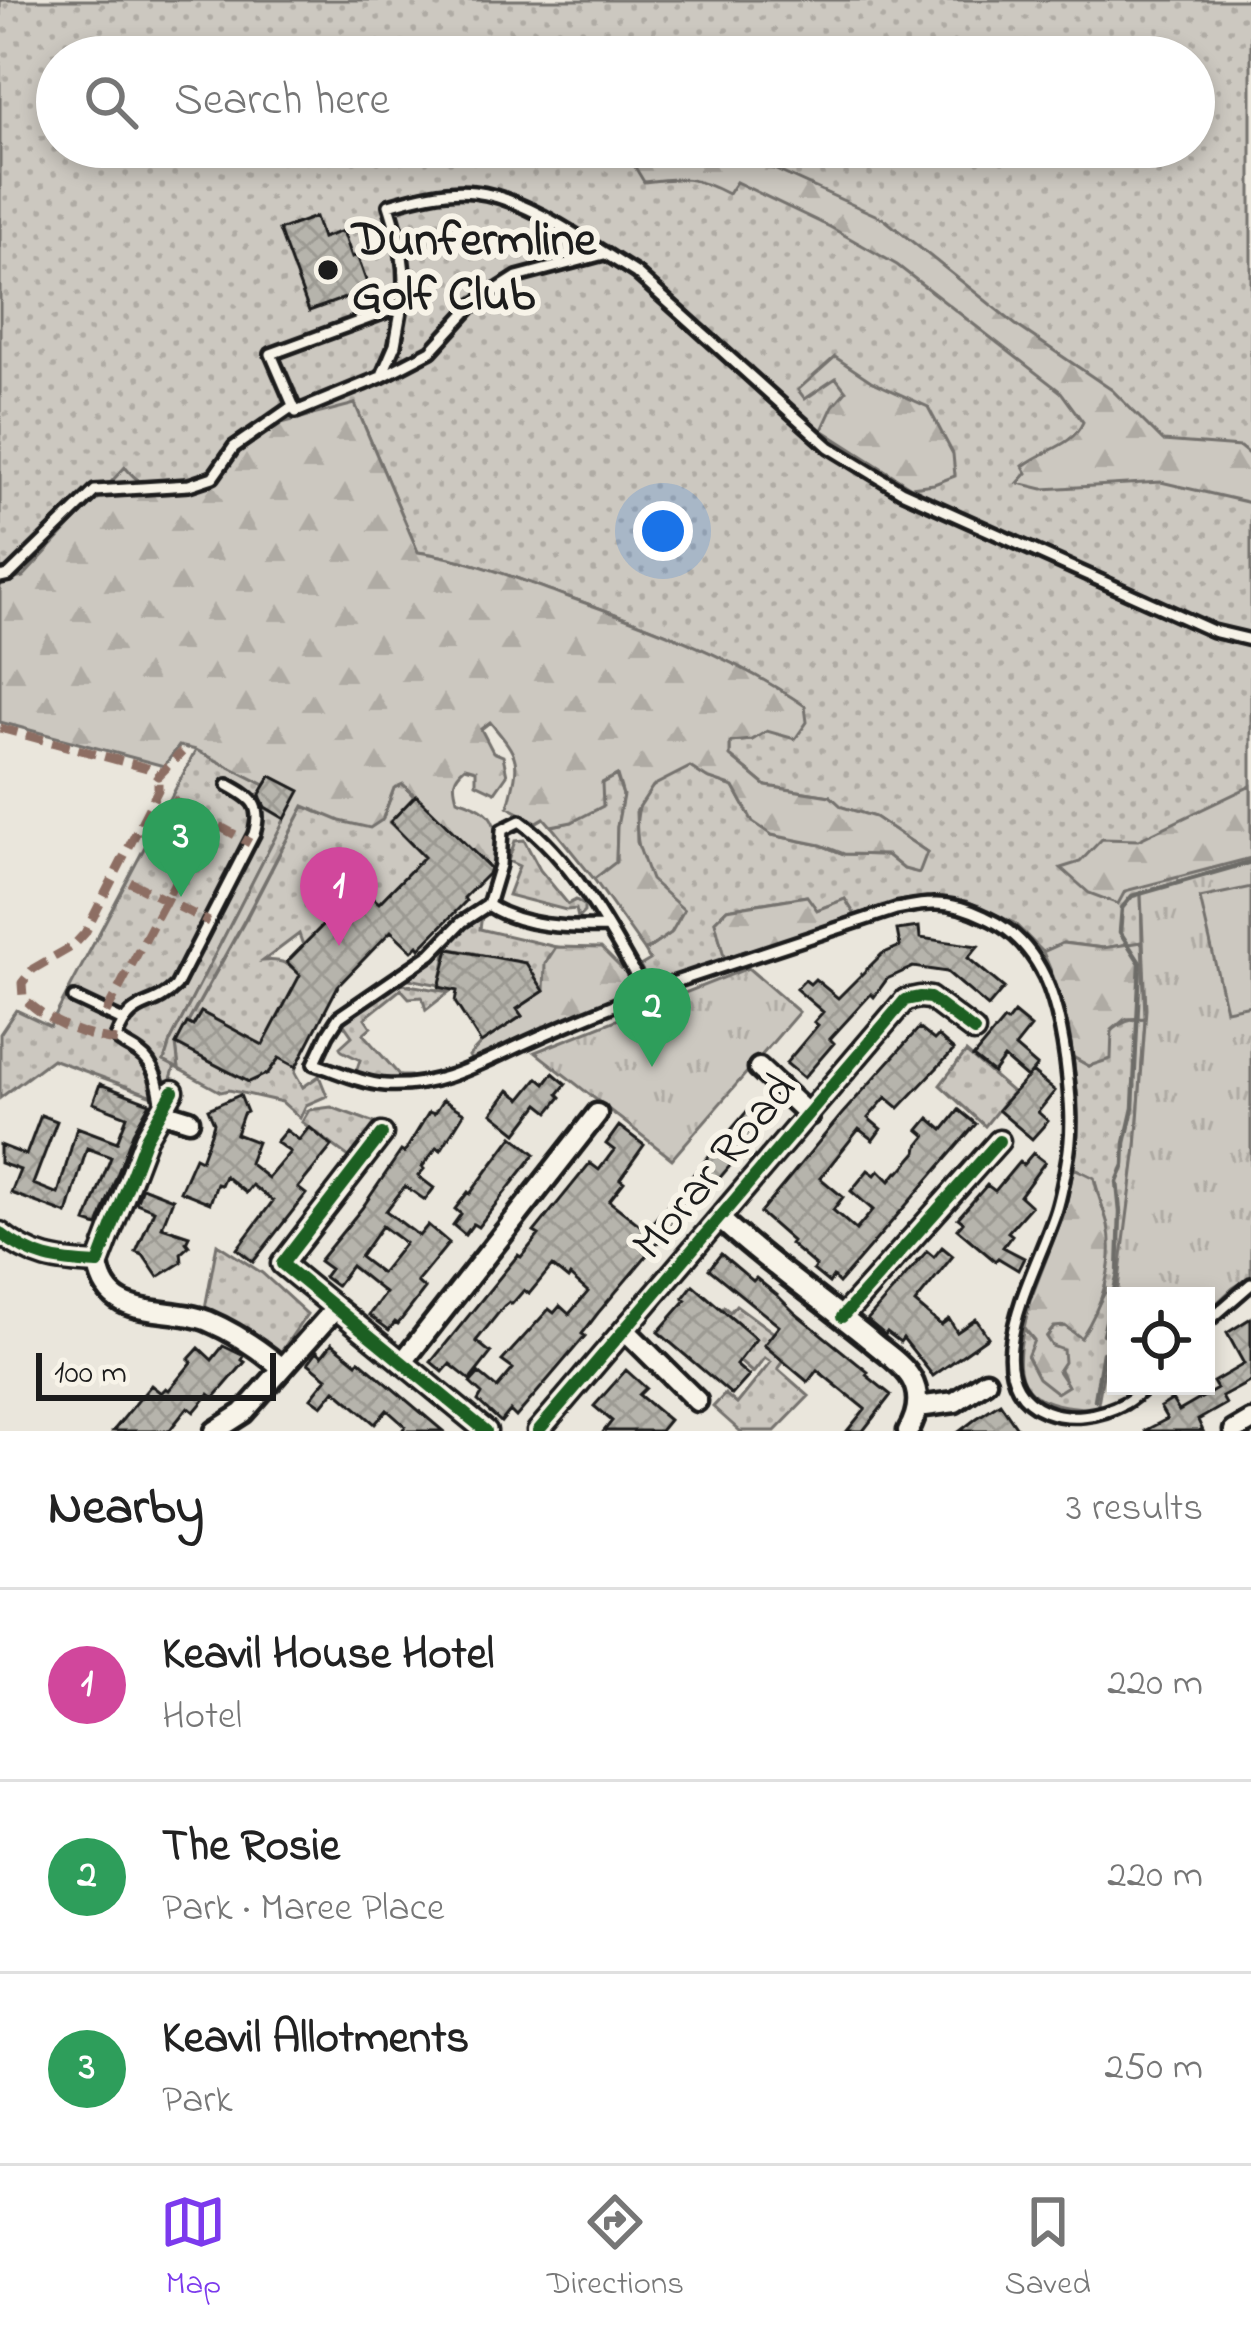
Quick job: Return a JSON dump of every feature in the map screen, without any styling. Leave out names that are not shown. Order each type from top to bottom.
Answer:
[{"type":"street","name":"Morar Road","points":[[538,1431],[905,1000],[930,998],[964,1028]]},
{"type":"street","points":[[759,1068],[809,1114]]},
{"type":"street","points":[[173,1090],[146,1138],[98,1264],[102,1282],[115,1298],[136,1308],[203,1318],[242,1338],[281,1367]]},
{"type":"street","points":[[163,1112],[190,1120]]},
{"type":"street","points":[[402,1363],[458,1275],[597,1114]]},
{"type":"street","points":[[556,1125],[575,1141]]},
{"type":"street","points":[[382,1134],[282,1264],[486,1431]]},
{"type":"street","points":[[842,1317],[999,1141]]},
{"type":"street","points":[[721,1220],[907,1372],[917,1391],[918,1407],[908,1431]]},
{"type":"street","points":[[0,1233],[53,1262],[98,1264]]},
{"type":"street","points":[[224,1429],[335,1309]]},
{"type":"street","points":[[626,1330],[697,1401]]},
{"type":"street","points":[[918,1407],[955,1402],[986,1381]]},
{"type":"street","points":[[1234,1431],[1251,1421]]},
{"type":"lane","points":[[381,377],[394,345],[406,279],[389,205],[429,194],[472,191],[512,200],[635,273],[829,447],[901,491],[1214,631],[1251,640]]},
{"type":"lane","points":[[402,306],[271,355],[296,412],[431,351],[473,305],[517,278],[604,254]]},
{"type":"lane","points":[[0,577],[9,574],[95,491],[188,485],[213,477],[234,447],[293,406]]},
{"type":"lane","points":[[163,1112],[148,1062],[117,1041],[123,1021],[134,1009],[176,986],[254,834],[258,818],[253,802],[228,785]]},
{"type":"lane","points":[[645,992],[570,871],[520,821],[502,830],[500,865],[488,905],[462,922],[431,954],[339,1017],[314,1064],[374,1084],[428,1083],[473,1069],[645,992],[896,909],[934,903],[968,909],[1001,923],[1028,946],[1047,981],[1063,1038],[1070,1096],[1069,1155],[1057,1211],[1022,1299],[1011,1344],[1012,1377],[1033,1409],[1058,1417],[1092,1416],[1135,1395]]},
{"type":"lane","points":[[488,905],[500,913],[563,928],[607,927]]},
{"type":"lane","points":[[74,998],[123,1021]]},
{"type":"lane","points":[[1215,1315],[1251,1284]]},
{"type":"green space","points":[[0,0],[1251,0],[1251,861],[1141,893],[1142,942],[1103,948],[1063,943],[1043,952],[1014,923],[967,901],[932,897],[855,915],[845,899],[817,910],[806,896],[727,909],[715,921],[725,960],[651,985],[640,966],[650,960],[645,951],[671,933],[641,856],[637,815],[643,798],[673,775],[690,767],[734,787],[753,822],[772,835],[844,854],[887,855],[904,869],[918,872],[927,852],[875,817],[842,807],[830,796],[766,786],[730,756],[730,742],[752,740],[804,706],[776,688],[717,656],[623,617],[490,569],[418,552],[355,404],[238,447],[215,482],[178,491],[157,490],[125,468],[23,578],[0,583]]},
{"type":"green space","points":[[636,168],[772,168],[884,219],[1016,325],[1112,390],[1163,441],[1240,447],[1251,456],[1251,503],[1161,482],[1043,489],[1018,483],[1027,473],[1023,466],[1065,442],[1083,422],[1061,392],[897,265],[830,227],[736,182],[728,194],[687,179],[644,182]]},
{"type":"green space","points":[[835,357],[871,381],[928,407],[953,454],[955,476],[911,487],[822,430],[846,391],[836,378],[805,399],[798,390]]},
{"type":"green space","points":[[355,404],[418,552],[490,569],[624,617],[687,642],[777,688],[805,706],[807,722],[795,739],[767,731],[752,740],[730,742],[730,756],[766,786],[830,796],[842,807],[875,817],[927,852],[919,873],[904,869],[887,855],[844,854],[772,835],[753,822],[734,787],[690,767],[653,786],[636,812],[637,842],[651,880],[684,910],[671,933],[645,951],[594,879],[616,862],[623,795],[617,775],[602,783],[603,806],[572,822],[551,826],[544,818],[537,822],[508,807],[515,761],[490,722],[481,729],[493,752],[503,756],[507,775],[495,792],[476,783],[476,770],[465,767],[454,785],[457,799],[483,810],[494,824],[492,870],[403,784],[394,788],[382,820],[370,828],[304,806],[176,1044],[179,1069],[164,1061],[299,791],[271,776],[265,785],[179,746],[164,766],[0,722],[0,583],[23,577],[125,467],[145,485],[167,491],[215,482],[238,447],[270,426]]},
{"type":"green space","points":[[196,750],[265,785],[262,806],[285,819],[170,1042],[164,1061],[175,1066],[164,1100],[52,1059],[0,1098],[0,1034],[16,1010],[50,1026]]},
{"type":"green space","points":[[616,775],[623,795],[616,863],[594,879],[551,826],[572,822],[602,783]]},
{"type":"green space","points":[[403,784],[414,797],[390,823],[424,857],[379,903],[364,906],[349,892],[303,945],[299,934],[263,961],[285,963],[303,977],[263,1045],[201,1012],[193,1026],[187,1024],[304,806],[317,812],[382,820],[394,788]]},
{"type":"green space","points":[[1251,786],[1251,858],[1125,891],[1118,904],[1089,893],[1061,868],[1080,862],[1102,839],[1138,840]]},
{"type":"green space","points":[[524,840],[540,870],[568,904],[576,900],[584,905],[578,918],[576,909],[508,895],[519,866],[508,861],[515,841]]},
{"type":"green space","points":[[1251,861],[1251,1277],[1215,1305],[1215,1287],[1118,1287],[1136,1148],[1146,1009],[1141,893]]},
{"type":"green space","points":[[1251,887],[1251,1005],[1226,1010],[1200,898]]},
{"type":"green space","points":[[807,896],[817,910],[845,899],[855,915],[725,960],[715,921],[727,909]]},
{"type":"green space","points":[[482,915],[480,929],[556,947],[548,958],[544,991],[526,963],[447,948],[470,921]]},
{"type":"green space","points":[[1142,942],[1145,1018],[1125,1019],[1112,1030],[1111,1059],[1089,1066],[1073,1057],[1062,1003],[1043,952],[1063,943],[1103,948]]},
{"type":"green space","points":[[556,947],[601,948],[628,975],[632,989],[622,998],[474,1065],[469,1056],[481,1043],[522,1016],[517,1009],[544,991],[545,964]]},
{"type":"green space","points":[[447,948],[440,985],[404,978]]},
{"type":"green space","points":[[748,968],[799,1012],[672,1159],[535,1052]]},
{"type":"green space","points":[[397,983],[449,992],[426,1010],[422,997],[409,998],[401,989],[365,1018],[371,1027],[363,1034],[400,1076],[410,1079],[388,1080],[356,1072],[360,1060],[340,1047],[352,1036],[343,1023]]},
{"type":"green space","points":[[1145,1018],[1136,1148],[1119,1287],[1107,1287],[1107,1352],[1097,1409],[1058,1404],[1043,1400],[1024,1383],[1020,1351],[1024,1328],[1068,1386],[1046,1338],[1054,1327],[1065,1326],[1081,1337],[1105,1292],[1108,1248],[1108,1226],[1094,1178],[1074,1168],[1078,1098],[1073,1057],[1089,1066],[1105,1039]]},
{"type":"green space","points":[[185,1027],[177,1044],[248,1082],[268,1073],[279,1058],[296,1067],[303,1087],[319,1076],[327,1096],[306,1105],[300,1118],[282,1102],[221,1092],[179,1069],[176,1044]]},
{"type":"green space","points":[[966,1052],[1012,1092],[985,1126],[940,1085]]},
{"type":"green space","points":[[331,1107],[383,1126],[357,1163],[302,1122],[309,1110]]},
{"type":"green space","points":[[1074,1168],[1094,1178],[1108,1225],[1109,1269],[1081,1338],[1065,1326],[1054,1327],[1046,1337],[1063,1350],[1064,1362],[1058,1371],[1068,1386],[1057,1393],[1038,1378],[1027,1357],[1034,1340],[1024,1328],[1064,1213]]},
{"type":"green space","points":[[217,1244],[262,1273],[307,1314],[274,1362],[203,1319]]},
{"type":"green space","points":[[736,1305],[774,1333],[765,1346],[791,1352],[778,1369],[809,1396],[775,1431],[740,1431],[713,1407],[725,1394],[737,1404],[771,1362],[765,1358],[753,1373],[739,1361],[751,1345],[717,1315],[724,1307],[730,1312]]},
{"type":"building","name":"Dunfermline Golf Club","points":[[315,217],[322,238],[343,231],[352,257],[357,255],[368,286],[374,284],[378,297],[360,304],[356,294],[309,311],[279,230]]},
{"type":"building","points":[[271,776],[300,791],[285,819],[261,799]]},
{"type":"building","points":[[416,795],[490,868],[466,901],[420,948],[412,951],[391,931],[338,986],[296,1067],[279,1058],[268,1073],[249,1082],[176,1044],[187,1023],[193,1026],[201,1012],[263,1045],[300,975],[287,962],[332,916],[328,913],[349,892],[364,906],[372,897],[379,903],[424,857],[390,822]]},
{"type":"building","points":[[919,927],[920,938],[978,946],[968,958],[1004,988],[988,1007],[947,972],[913,967],[887,979],[874,997],[871,994],[830,1039],[834,1043],[804,1078],[786,1063],[823,1012],[796,989],[805,980],[810,984],[815,979],[838,998],[882,954],[900,946],[897,930]]},
{"type":"building","points":[[449,949],[526,963],[544,991],[517,1009],[522,1016],[481,1043],[455,1002],[457,991],[439,987]]},
{"type":"building","points":[[1014,1013],[1031,1027],[1015,1047],[1037,1066],[1027,1078],[1004,1058],[993,1073],[973,1057]]},
{"type":"building","points":[[919,1028],[954,1050],[899,1108],[886,1097],[868,1118],[881,1129],[873,1140],[859,1129],[820,1178],[843,1197],[833,1210],[856,1230],[873,1210],[851,1191],[868,1170],[875,1175],[879,1170],[890,1181],[899,1173],[926,1136],[919,1130],[929,1118],[943,1130],[959,1110],[976,1124],[839,1283],[833,1277],[829,1283],[760,1213]]},
{"type":"building","points":[[1032,1072],[1055,1091],[1038,1112],[1048,1121],[1032,1139],[998,1110]]},
{"type":"building","points":[[553,1073],[566,1084],[558,1094],[561,1097],[549,1112],[539,1104],[517,1133],[492,1113],[509,1090],[521,1099],[538,1078],[545,1084]]},
{"type":"building","points":[[100,1084],[150,1103],[133,1133],[98,1226],[86,1222],[111,1157],[87,1148],[67,1214],[11,1193],[20,1170],[0,1163],[0,1145],[26,1155],[41,1115],[57,1121],[33,1184],[58,1194],[77,1127],[117,1142],[127,1116],[93,1103]]},
{"type":"building","points":[[240,1095],[247,1112],[236,1134],[257,1142],[249,1163],[268,1178],[290,1152],[276,1142],[286,1130],[299,1140],[309,1127],[332,1146],[298,1188],[306,1194],[253,1262],[237,1249],[273,1201],[252,1185],[246,1193],[225,1176],[210,1203],[180,1191],[195,1157],[201,1160],[211,1133],[214,1123],[208,1109]]},
{"type":"building","points":[[443,1100],[464,1113],[418,1176],[434,1188],[425,1200],[405,1186],[386,1211],[419,1236],[428,1225],[449,1243],[417,1282],[425,1289],[389,1330],[369,1315],[385,1293],[351,1266],[336,1286],[324,1277],[330,1269],[319,1261],[404,1153],[429,1112],[434,1114]],"holes":[[[382,1226],[405,1243],[381,1273],[360,1257]]]},
{"type":"building","points":[[753,1104],[771,1118],[676,1229],[672,1226],[653,1248],[516,1417],[510,1411],[501,1422],[478,1401],[482,1394],[470,1383],[479,1373],[497,1388],[513,1369],[502,1361],[549,1309],[554,1313],[560,1306],[569,1314],[588,1292],[570,1276],[552,1266],[529,1294],[524,1290],[504,1306],[476,1341],[491,1353],[470,1380],[450,1364],[443,1372],[431,1362],[539,1235],[534,1232],[590,1163],[599,1170],[614,1150],[606,1144],[619,1126],[644,1145],[609,1201],[641,1226],[647,1219],[652,1223]]},
{"type":"building","points":[[513,1136],[535,1154],[478,1227],[473,1224],[465,1235],[453,1225],[461,1214],[455,1209]]},
{"type":"building","points":[[1033,1153],[1045,1162],[1020,1196],[1031,1206],[1008,1232],[1012,1235],[1003,1247],[1024,1258],[1018,1270],[998,1258],[995,1261],[957,1229],[963,1222],[958,1218],[987,1185],[995,1191]]},
{"type":"building","points":[[142,1187],[173,1199],[162,1227],[189,1236],[182,1262],[158,1277],[136,1252],[154,1210],[136,1203]]},
{"type":"building","points":[[942,1247],[953,1256],[915,1303],[941,1325],[949,1319],[957,1332],[976,1319],[988,1337],[933,1376],[903,1338],[900,1342],[885,1335],[867,1320],[927,1251],[934,1257]]},
{"type":"building","points":[[721,1254],[777,1295],[891,1395],[863,1431],[847,1431],[865,1409],[817,1370],[808,1382],[764,1345],[779,1326],[709,1269]]},
{"type":"building","points":[[693,1285],[756,1339],[736,1365],[749,1376],[732,1395],[658,1332]]},
{"type":"building","points":[[1251,1318],[1251,1381],[1222,1397],[1226,1404],[1198,1420],[1203,1431],[1144,1431],[1167,1419],[1160,1407],[1172,1400],[1179,1411],[1215,1395],[1215,1381],[1244,1364],[1227,1333]]},
{"type":"building","points":[[332,1343],[443,1431],[402,1431],[405,1426],[387,1410],[375,1424],[335,1390],[322,1406],[311,1398],[327,1378],[308,1363]]},
{"type":"building","points":[[223,1346],[244,1356],[245,1362],[214,1398],[209,1394],[194,1412],[188,1407],[169,1431],[113,1431],[151,1385],[161,1393],[169,1390],[199,1348],[212,1360]]},
{"type":"building","points":[[626,1370],[646,1388],[639,1395],[669,1420],[660,1431],[604,1431],[612,1421],[594,1406]]},
{"type":"building","points":[[1000,1403],[1019,1431],[960,1431],[977,1418]]},
{"type":"waterway","points":[[1103,1334],[1118,1274],[1117,1182],[1133,1108],[1140,963],[1120,932],[1122,908],[1132,896],[1251,862]]},
{"type":"waterway","points":[[1095,1400],[1103,1353]]},
{"type":"marked path","points":[[0,728],[147,768],[158,776],[182,752]]},
{"type":"marked path","points":[[117,1041],[79,1032],[42,1013],[23,997],[22,983],[33,969],[73,946],[85,933],[158,790],[158,776]]},
{"type":"marked path","points":[[172,800],[250,843]]},
{"type":"marked path","points":[[106,1013],[208,820]]},
{"type":"marked path","points":[[130,882],[209,922]]},
{"type":"cycle path","points":[[538,1431],[905,1000],[930,998],[974,1031]]},
{"type":"cycle path","points":[[0,1233],[46,1258],[98,1264],[146,1138],[173,1091]]},
{"type":"cycle path","points":[[382,1134],[282,1264],[486,1431]]},
{"type":"cycle path","points":[[842,1317],[999,1141]]},
{"type":"place","name":"Dunfermline Golf Club","points":[[328,270]]},
{"type":"place","name":"Keavil Allotments","points":[[181,897]]},
{"type":"place","name":"Keavil House Hotel","points":[[339,946]]},
{"type":"place","name":"The Rosie","points":[[652,1067]]}]
